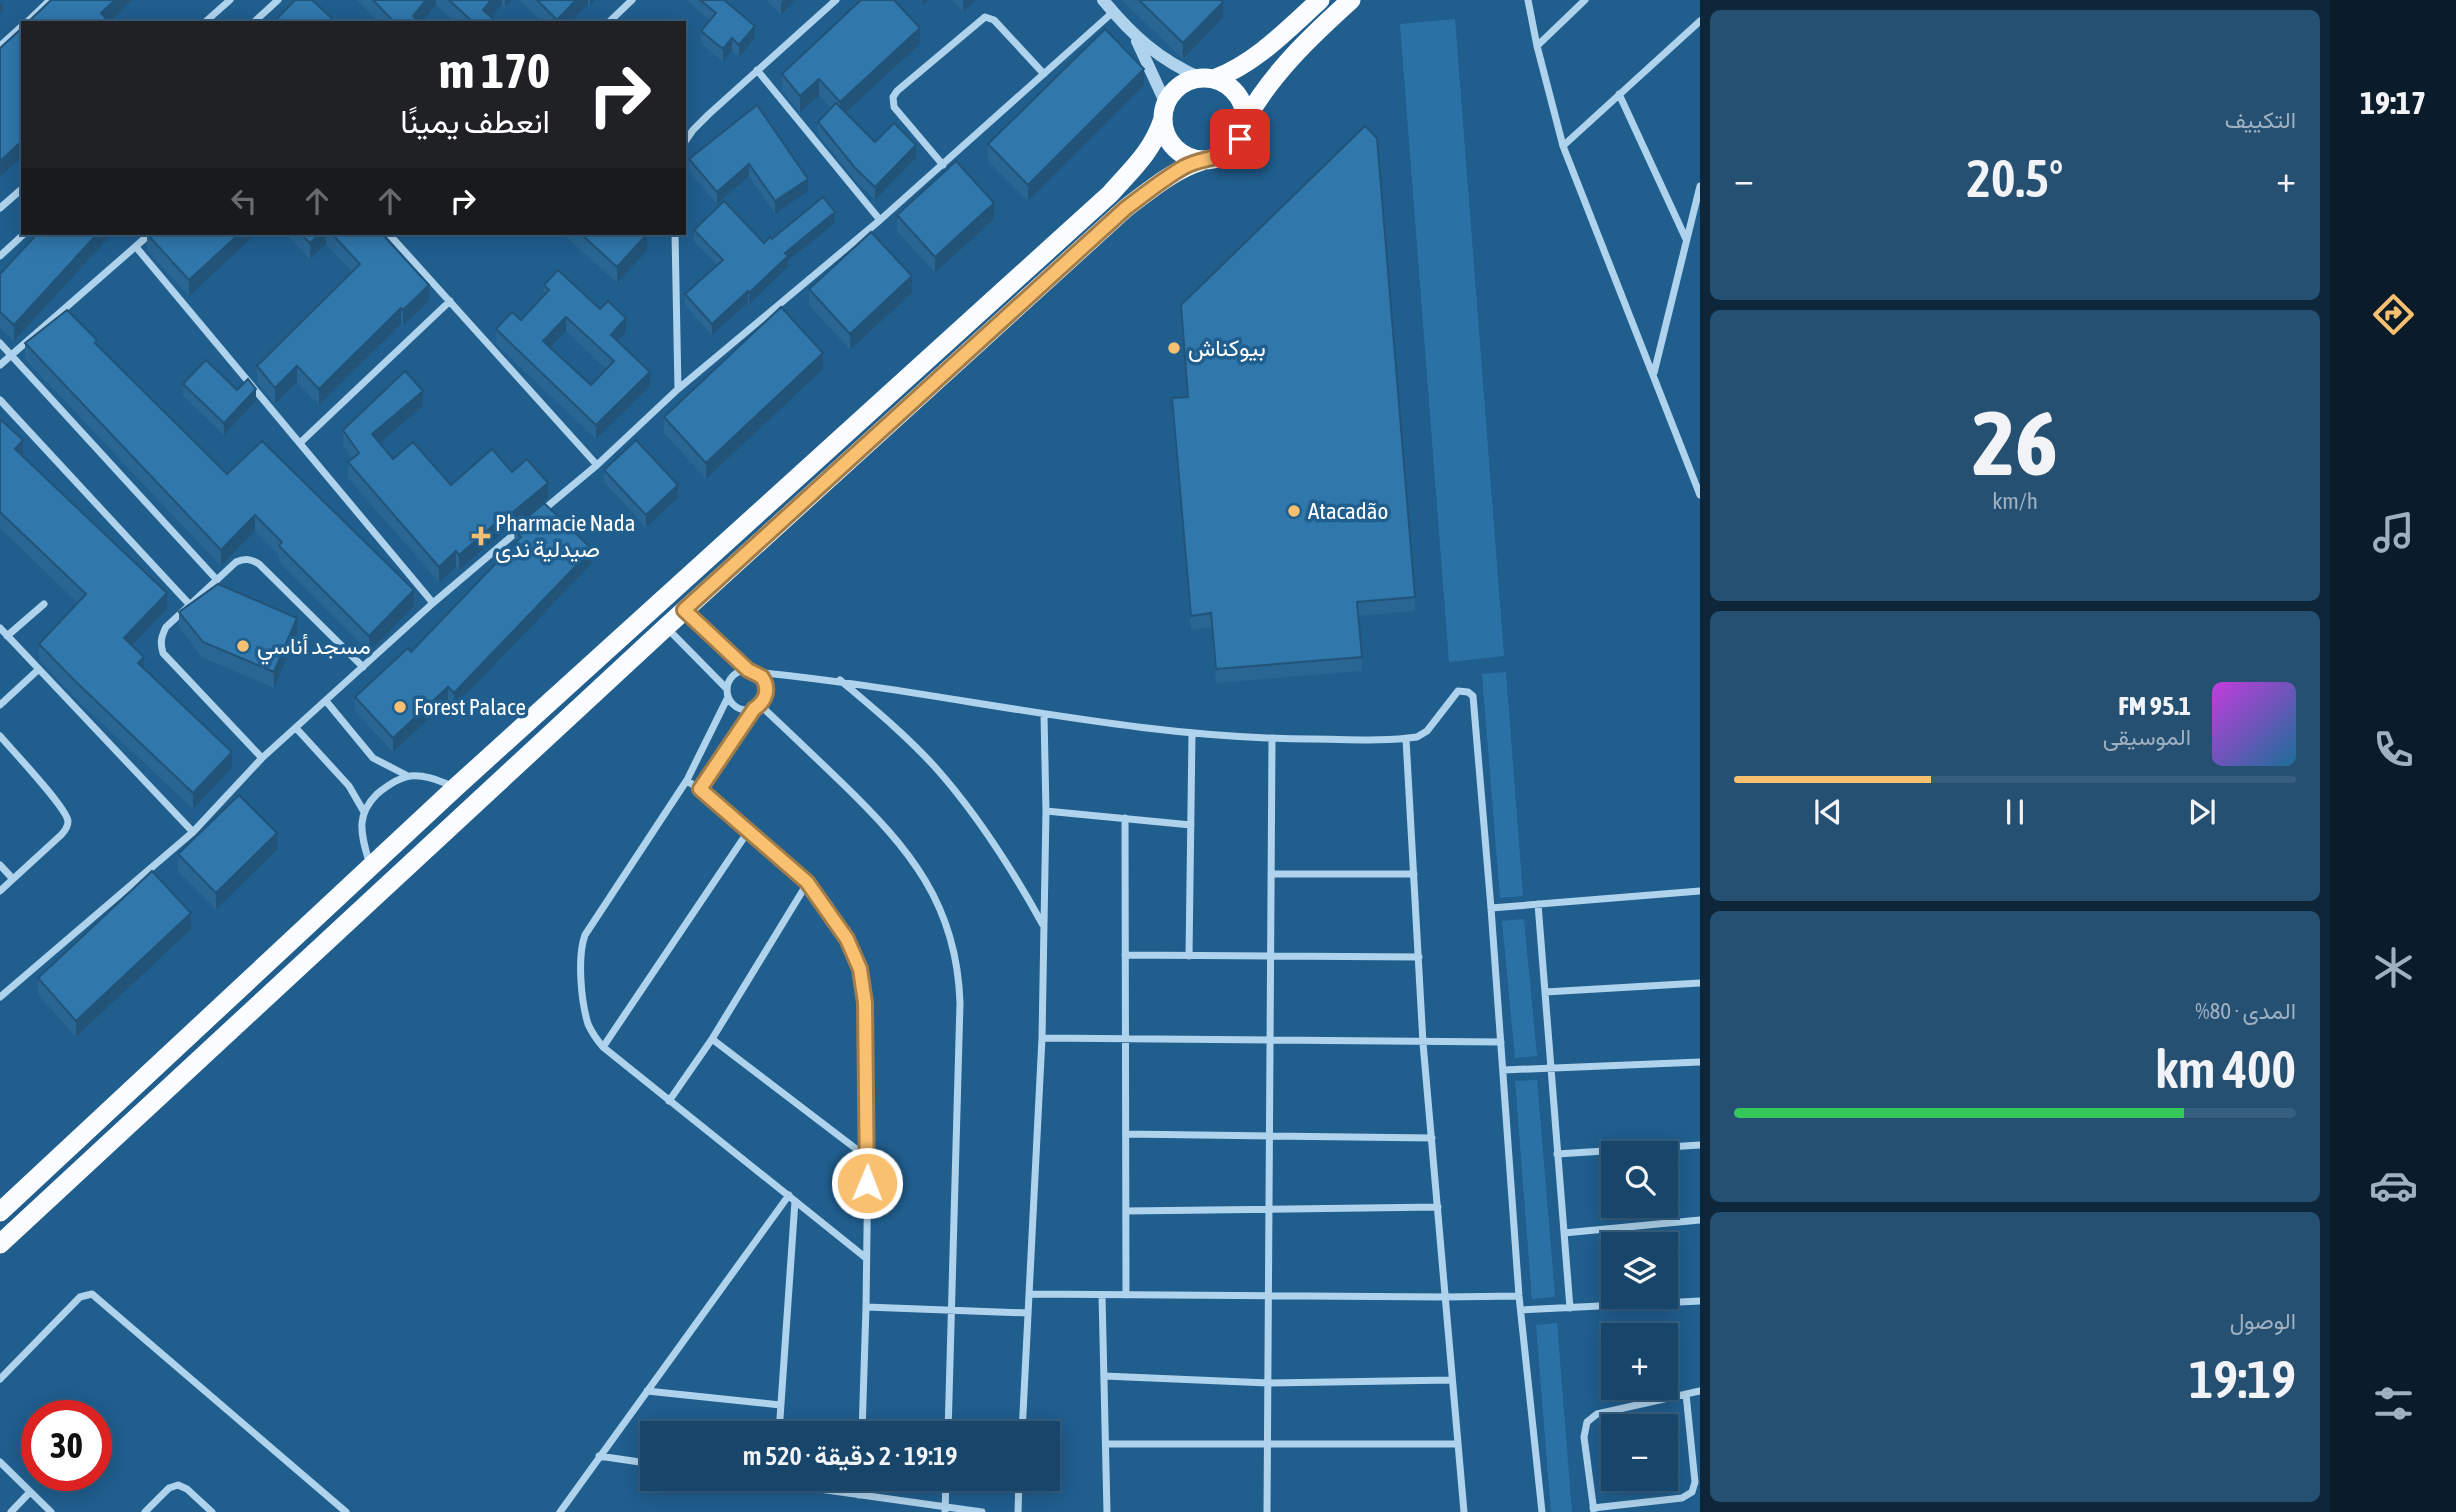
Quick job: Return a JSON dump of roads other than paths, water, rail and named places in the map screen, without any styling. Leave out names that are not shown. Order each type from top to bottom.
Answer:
[{"type":"highway","points":[[0,1212],[456,787],[1110,194],[1156,140],[1170,96],[1184,83],[1234,72],[1272,45],[1320,0]]},
{"type":"highway","points":[[0,1244],[684,610],[1126,208],[1187,166],[1223,156],[1233,149],[1258,98],[1286,61],[1351,0]]},
{"type":"highway","points":[[1208,79],[1230,88],[1237,94],[1245,112],[1245,121]]},
{"type":"highway","points":[[1164,111],[1164,129],[1174,148],[1192,159],[1202,161]]},
{"type":"street","points":[[27,21],[50,0]]},
{"type":"street","points":[[206,21],[230,0]]},
{"type":"street","points":[[255,21],[278,0]]},
{"type":"street","points":[[610,21],[632,0]]},
{"type":"street","points":[[686,140],[693,130],[757,70],[836,0]]},
{"type":"street","points":[[1103,0],[1136,37],[1177,67],[1208,79]]},
{"type":"street","points":[[1528,0],[1563,146],[1700,495]]},
{"type":"street","points":[[1537,46],[1585,0]]},
{"type":"street","points":[[536,517],[597,465],[678,389],[880,220],[1114,12]]},
{"type":"street","points":[[943,164],[894,107],[893,97],[897,91],[985,17],[994,20],[1044,74]]},
{"type":"street","points":[[1563,146],[1700,21]]},
{"type":"street","points":[[0,46],[21,27]]},
{"type":"street","points":[[1136,37],[1164,111]]},
{"type":"street","points":[[757,70],[880,220]]},
{"type":"street","points":[[1619,94],[1687,240]]},
{"type":"street","points":[[1653,373],[1700,186]]},
{"type":"street","points":[[0,208],[21,190]]},
{"type":"street","points":[[0,256],[23,235]]},
{"type":"street","points":[[0,365],[149,235]]},
{"type":"street","points":[[390,235],[597,465]]},
{"type":"street","points":[[675,235],[678,389]]},
{"type":"street","points":[[136,247],[433,603]]},
{"type":"street","points":[[300,442],[450,301]]},
{"type":"street","points":[[0,343],[217,580]]},
{"type":"street","points":[[0,400],[190,605]]},
{"type":"street","points":[[0,997],[192,832],[262,758],[433,603],[525,526]]},
{"type":"street","points":[[262,758],[163,653],[162,636],[166,627],[236,562],[252,560],[363,667]]},
{"type":"street","points":[[7,636],[44,604]]},
{"type":"street","points":[[684,610],[766,683],[767,691],[700,789]]},
{"type":"street","points":[[666,627],[738,708],[757,707],[899,841],[929,886],[950,937],[959,980],[960,1003],[948,1421]]},
{"type":"street","points":[[0,628],[192,832]]},
{"type":"street","points":[[0,705],[39,669]]},
{"type":"street","points":[[866,1258],[603,1047],[587,1021],[581,965],[582,945],[591,925],[687,779],[733,675],[752,671],[840,680],[1044,715],[1192,733],[1272,738],[1406,739],[1423,736],[1458,691],[1468,691],[1473,696],[1519,1296],[1542,1512]]},
{"type":"street","points":[[840,680],[917,749],[976,817],[1012,870],[1043,926]]},
{"type":"street","points":[[326,701],[373,758],[407,775],[429,776],[456,787]]},
{"type":"street","points":[[1023,1421],[1042,1038],[1046,811],[1044,715]]},
{"type":"street","points":[[296,728],[349,786],[364,812]]},
{"type":"street","points":[[1189,956],[1192,733]]},
{"type":"street","points":[[0,736],[61,808],[68,823],[67,829],[0,891]]},
{"type":"street","points":[[1267,1512],[1272,738]]},
{"type":"street","points":[[1406,739],[1423,1043],[1464,1512]]},
{"type":"street","points":[[371,866],[363,839],[364,812],[370,801],[391,782],[407,775]]},
{"type":"street","points":[[687,779],[807,882],[847,939],[860,969],[865,1003],[868,1158],[862,1421]]},
{"type":"street","points":[[1046,811],[1191,825]]},
{"type":"street","points":[[1125,818],[1126,1295]]},
{"type":"street","points":[[603,1047],[749,830]]},
{"type":"street","points":[[0,865],[13,879]]},
{"type":"street","points":[[1271,874],[1414,874]]},
{"type":"street","points":[[669,1101],[712,1039],[807,882]]},
{"type":"street","points":[[1491,908],[1700,891]]},
{"type":"street","points":[[1538,904],[1570,1308]]},
{"type":"street","points":[[1125,955],[1419,957]]},
{"type":"street","points":[[1545,992],[1700,983]]},
{"type":"street","points":[[1042,1038],[1501,1042]]},
{"type":"street","points":[[712,1039],[868,1158]]},
{"type":"street","points":[[1503,1070],[1700,1062]]},
{"type":"street","points":[[1126,1133],[1432,1138]]},
{"type":"street","points":[[1557,1154],[1700,1145]]},
{"type":"street","points":[[560,1512],[789,1195]]},
{"type":"street","points":[[779,1421],[795,1201]]},
{"type":"street","points":[[1126,1211],[1437,1207]]},
{"type":"street","points":[[1564,1233],[1700,1220]]},
{"type":"street","points":[[0,1379],[80,1297],[92,1294],[346,1512]]},
{"type":"street","points":[[1029,1294],[1519,1296]]},
{"type":"street","points":[[1102,1295],[1107,1512]]},
{"type":"street","points":[[1521,1310],[1700,1301]]},
{"type":"street","points":[[866,1307],[1028,1313]]},
{"type":"street","points":[[1104,1376],[1268,1383],[1452,1380]]},
{"type":"street","points":[[647,1391],[780,1405]]},
{"type":"street","points":[[1686,1394],[1695,1482],[1692,1492],[1682,1498],[1593,1510],[1584,1437],[1587,1422],[1597,1414],[1686,1394],[1700,1391]]},
{"type":"street","points":[[1106,1444],[1458,1444]]},
{"type":"street","points":[[599,1456],[640,1463]]},
{"type":"street","points":[[0,1462],[51,1512]]},
{"type":"street","points":[[145,1512],[169,1488],[178,1485],[187,1489],[212,1512]]},
{"type":"street","points":[[840,1491],[945,1509],[982,1512]]},
{"type":"street","points":[[945,1509],[946,1491]]},
{"type":"street","points":[[1018,1512],[1019,1491]]},
{"type":"street","points":[[11,1512],[30,1492]]},
{"type":"place","name":"بيوكناش","points":[[1174,348]]},
{"type":"place","name":"Atacadão","points":[[1294,511]]},
{"type":"place","name":"Pharmacie Nada صيدلية ندى","points":[[481,536]]},
{"type":"place","name":"مسجد أناسي","points":[[243,646]]},
{"type":"place","name":"Forest Palace","points":[[400,707]]}]
